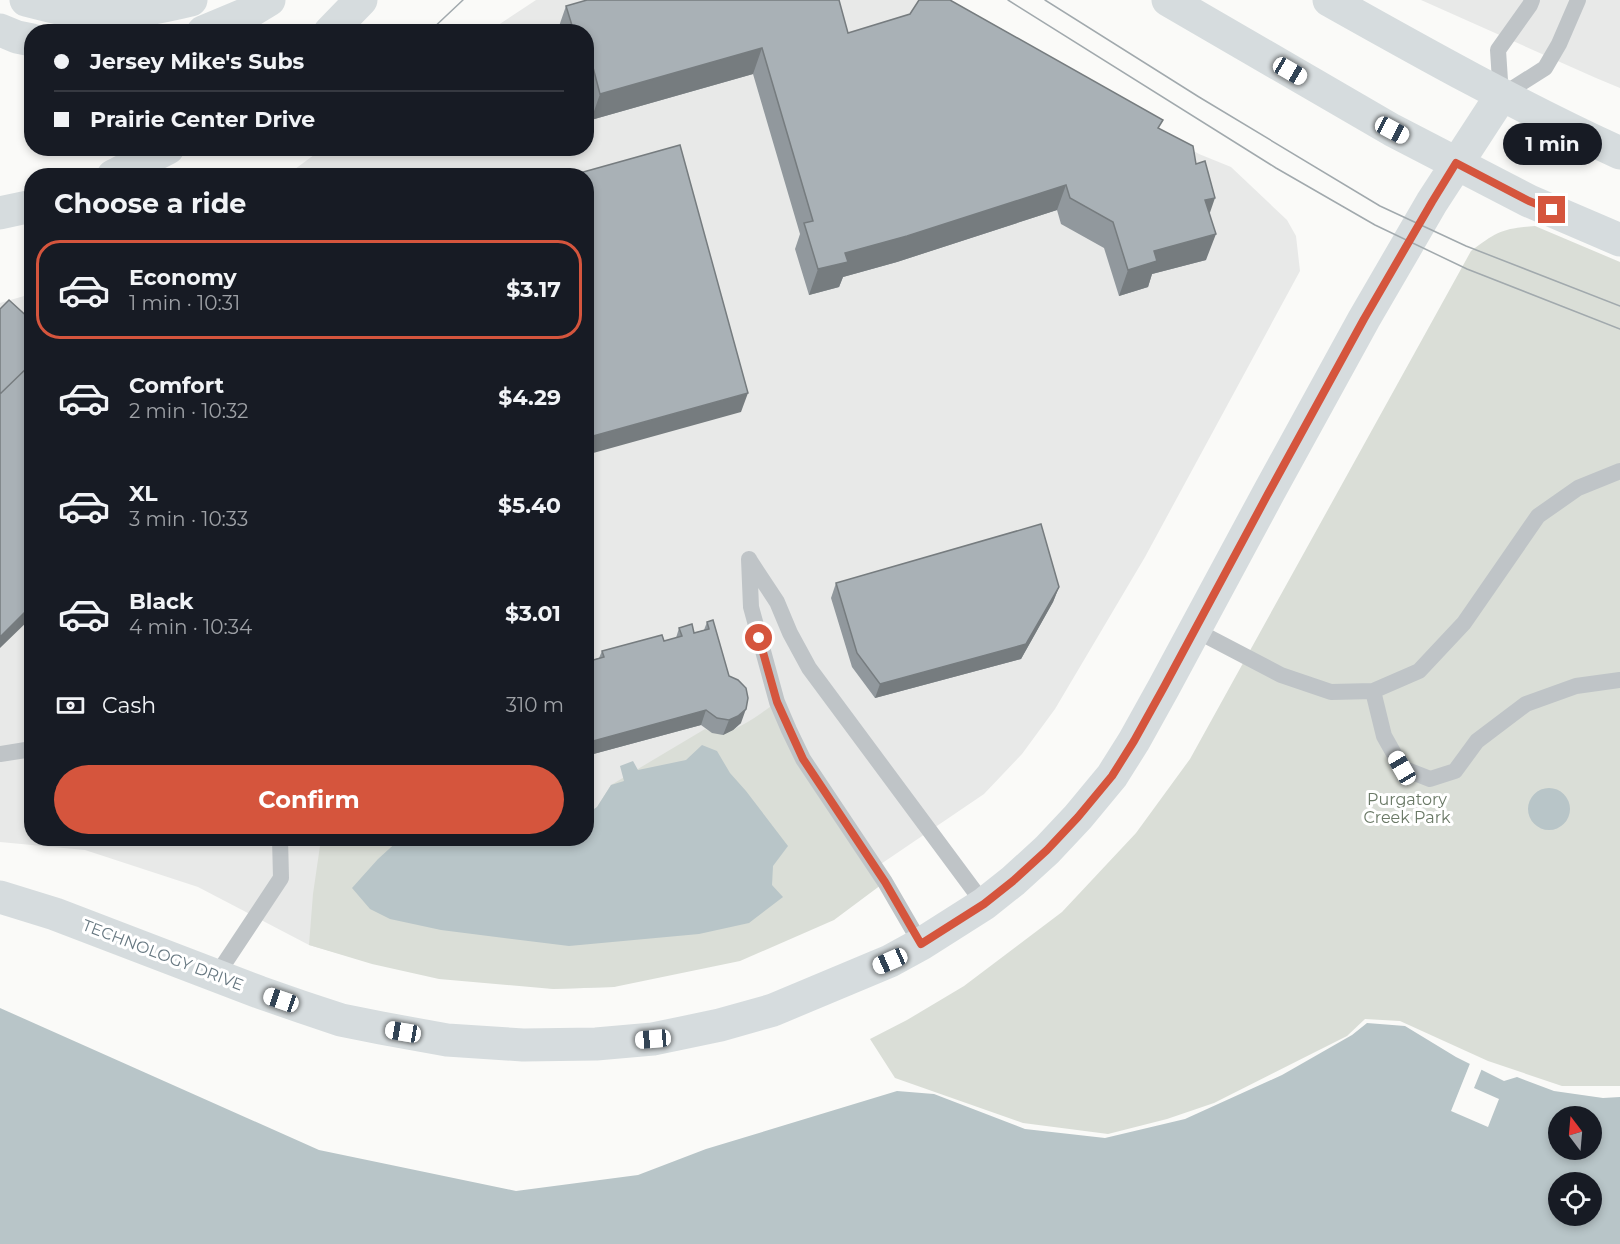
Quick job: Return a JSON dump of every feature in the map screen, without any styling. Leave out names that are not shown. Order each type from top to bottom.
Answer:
[{"type":"main road","points":[[26,0],[54,7],[102,14],[153,10],[190,0]]},
{"type":"main road","points":[[222,24],[246,14],[269,0]]},
{"type":"main road","points":[[338,24],[361,0]]},
{"type":"main road","points":[[1167,0],[1392,130],[1529,201],[1620,240]]},
{"type":"main road","points":[[1329,0],[1501,96],[1620,153]]},
{"type":"main road","points":[[0,30],[24,38]]},
{"type":"main road","name":"TECHNOLOGY DRIVE","points":[[0,897],[54,914],[216,976],[341,1020],[447,1040],[523,1045],[596,1044],[653,1039],[720,1025],[773,1010],[890,961],[984,904],[1013,881],[1047,850],[1112,776],[1134,741],[1364,319],[1432,202],[1501,96]]},
{"type":"main road","points":[[129,168],[152,156]]},
{"type":"main road","points":[[0,213],[24,208]]},
{"type":"lane","points":[[1532,0],[1498,50],[1501,96],[1545,68],[1559,44],[1578,0]]},
{"type":"lane","points":[[1195,630],[1281,675],[1331,692],[1373,691],[1419,671],[1464,623],[1538,516],[1578,488],[1620,471]]},
{"type":"lane","points":[[921,944],[885,882],[803,759],[789,730],[777,702],[751,606],[749,559],[777,602],[790,633],[809,668],[984,904]]},
{"type":"lane","points":[[1373,691],[1384,736],[1402,768],[1430,779],[1455,771],[1477,741],[1526,704],[1575,686],[1620,680]]},
{"type":"lane","points":[[0,754],[24,750]]},
{"type":"lane","points":[[216,976],[281,878],[280,846]]},
{"type":"shaded area","points":[[536,0],[938,0],[1123,111],[1199,154],[1231,167],[1287,220],[1296,236],[1300,271],[1145,557],[1055,709],[1022,754],[984,794],[875,868],[614,987],[555,989],[375,964],[309,945],[198,887],[85,850],[42,846],[594,846],[594,168],[296,168],[313,156],[594,156],[594,24],[500,24]]},
{"type":"shaded area","points":[[1421,0],[1620,0],[1620,88],[1596,78]]},
{"type":"shaded area","points":[[24,296],[24,844],[0,842],[0,303]]},
{"type":"shaded area","points":[[702,745],[717,751],[730,773],[788,846],[773,866],[772,885],[783,897],[749,923],[699,934],[569,946],[441,930],[390,919],[370,909],[352,888],[392,846],[594,846],[594,809],[611,785],[624,781],[620,766],[633,761],[638,770],[686,760]]},
{"type":"shaded area","points":[[1549,788],[1557,789],[1564,794],[1569,801],[1569,817],[1564,824],[1557,829],[1549,830],[1541,829],[1534,824],[1529,817],[1528,809],[1529,801],[1534,794],[1541,789]]},
{"type":"shaded area","points":[[0,1008],[319,1150],[516,1191],[638,1175],[706,1149],[897,1091],[934,1094],[1025,1129],[1105,1138],[1185,1119],[1282,1075],[1352,1035],[1367,1023],[1405,1026],[1456,1057],[1504,1081],[1517,1077],[1554,1091],[1603,1098],[1620,1097],[1620,1244],[0,1244]]},
{"type":"green space","name":"Purgatory Creek Park","points":[[1535,226],[1620,262],[1620,1086],[1562,1086],[1488,1061],[1400,1021],[1365,1019],[1347,1036],[1214,1103],[1167,1119],[1108,1134],[1023,1123],[895,1078],[870,1039],[964,986],[1062,912],[1136,833],[1190,759],[1471,251],[1500,232]]},
{"type":"green space","points":[[777,702],[885,882],[834,920],[740,961],[614,987],[553,989],[439,979],[372,964],[309,945],[320,846],[594,846],[594,809],[611,785],[705,729],[723,732],[752,719]]},
{"type":"pier","points":[[1471,1061],[1483,1066],[1474,1088],[1499,1099],[1488,1127],[1451,1111]]},
{"type":"building","points":[[587,0],[839,0],[848,33],[910,14],[919,0],[950,0],[1163,120],[1158,128],[1193,146],[1196,164],[1205,161],[1215,198],[1205,200],[1216,234],[1154,251],[1157,261],[1128,270],[1113,222],[1070,198],[1066,185],[907,236],[845,253],[848,262],[818,269],[804,223],[813,221],[762,48],[600,94],[594,71],[594,24],[572,24],[566,6]]},
{"type":"building","points":[[680,145],[748,393],[594,436],[594,169]]},
{"type":"building","points":[[9,300],[24,314],[24,371],[0,394],[0,309]]},
{"type":"building","points":[[24,371],[24,613],[0,637],[0,394]]},
{"type":"building","points":[[1041,524],[1059,587],[1026,644],[880,684],[857,653],[836,583]]},
{"type":"building","points":[[713,620],[729,676],[738,680],[746,688],[748,698],[746,709],[729,720],[717,718],[706,710],[594,741],[594,660],[604,657],[602,651],[662,635],[664,641],[682,636],[679,628],[692,624],[694,633],[709,629],[707,622]]},
{"type":"tram line","points":[[438,24],[463,0]]},
{"type":"tram line","points":[[1008,0],[1276,168],[1375,225],[1467,269],[1620,329]]},
{"type":"tram line","points":[[1045,0],[1199,97],[1380,206],[1466,246],[1620,306]]},
{"type":"route","points":[[759,638],[777,702],[803,759],[885,882],[921,944],[984,904],[1013,881],[1047,850],[1112,776],[1164,687],[1364,319],[1456,163],[1529,201],[1552,210]]}]
